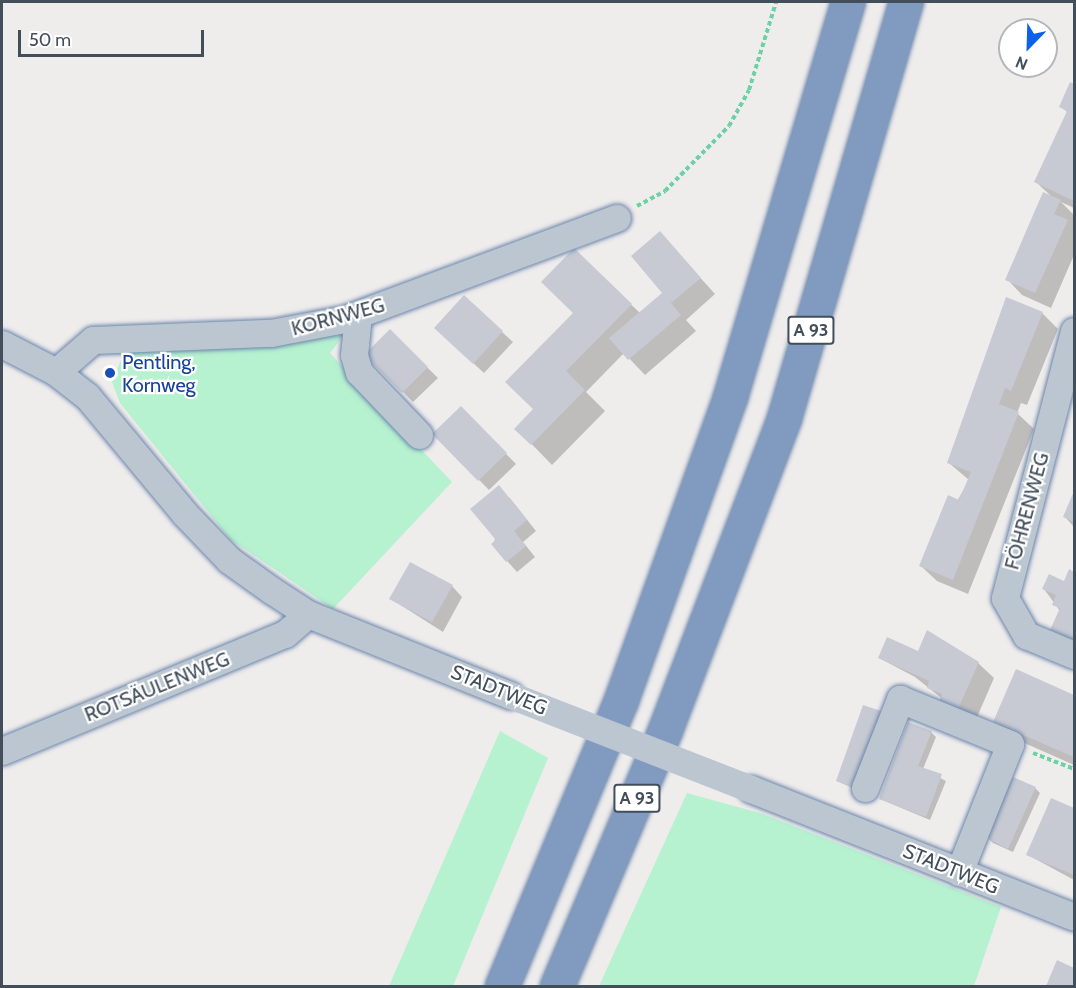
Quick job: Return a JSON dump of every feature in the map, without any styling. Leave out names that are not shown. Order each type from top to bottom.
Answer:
[{"type":"highway","name":"A 93","points":[[502,987],[621,700],[730,397],[848,2]]},
{"type":"highway","name":"A 93","points":[[558,987],[665,730],[784,418],[906,2]]},
{"type":"street","name":"KORNWEG","points":[[56,372],[93,340],[271,333],[358,315],[617,218]]},
{"type":"street","points":[[358,315],[354,356],[359,372],[419,435]]},
{"type":"street","name":"FÖHRENWEG","points":[[1074,331],[1005,598],[1026,635],[1074,655]]},
{"type":"street","name":"STADTWEG","points":[[2,344],[56,372],[110,419],[229,560],[308,614],[1074,917]]},
{"type":"street","name":"ROTSÄULENWEG","points":[[2,751],[285,634],[308,614]]},
{"type":"street","points":[[865,788],[900,699],[1010,744],[959,872]]},
{"type":"path","points":[[617,218],[665,191],[729,126],[749,90],[776,2]]},
{"type":"path","points":[[1010,744],[1074,770]]},
{"type":"green space","points":[[346,332],[330,353],[452,482],[333,609],[230,539],[120,403],[112,382],[121,360],[142,348]]},
{"type":"green space","points":[[500,731],[548,758],[453,986],[389,986]]},
{"type":"green space","points":[[687,793],[763,814],[1001,907],[974,986],[599,986]]},
{"type":"building","points":[[1070,82],[1074,84],[1074,201],[1034,182],[1067,111],[1059,107]]},
{"type":"building","points":[[1043,192],[1061,200],[1054,214],[1068,220],[1035,293],[1005,280]]},
{"type":"building","points":[[660,231],[701,278],[671,303],[681,315],[628,360],[609,338],[662,293],[631,256]]},
{"type":"building","points":[[574,248],[632,304],[566,371],[585,390],[531,445],[514,429],[533,409],[505,382],[573,313],[541,282]]},
{"type":"building","points":[[464,295],[503,331],[473,364],[434,328]]},
{"type":"building","points":[[1006,297],[1043,312],[1011,391],[1005,388],[999,404],[1019,412],[953,580],[919,566],[948,495],[959,500],[971,472],[947,463]]},
{"type":"building","points":[[390,329],[428,367],[402,393],[364,355]]},
{"type":"building","points":[[461,406],[507,453],[478,481],[432,434]]},
{"type":"building","points":[[499,485],[527,520],[514,531],[526,546],[506,562],[491,544],[496,540],[470,509]]},
{"type":"building","points":[[1074,491],[1074,522],[1063,517]]},
{"type":"building","points":[[410,562],[453,585],[432,622],[389,599]]},
{"type":"building","points":[[1069,569],[1074,572],[1074,641],[1050,630],[1060,608],[1052,605],[1056,595],[1042,589],[1049,574],[1064,581]]},
{"type":"building","points":[[927,630],[979,662],[958,709],[939,701],[942,694],[927,688],[929,681],[878,658],[887,637],[918,651]]},
{"type":"building","points":[[1016,669],[1074,695],[1074,757],[993,722]]},
{"type":"building","points":[[863,705],[887,713],[859,790],[836,781]]},
{"type":"building","points":[[908,722],[932,731],[918,766],[942,774],[926,817],[879,799]]},
{"type":"building","points":[[1013,777],[1036,787],[1008,849],[987,838]]},
{"type":"building","points":[[1051,798],[1074,808],[1074,875],[1026,855]]},
{"type":"building","points":[[1057,960],[1074,968],[1074,986],[1046,986]]},
{"type":"place","name":"Pentling, Kornweg","points":[[110,373]]}]
